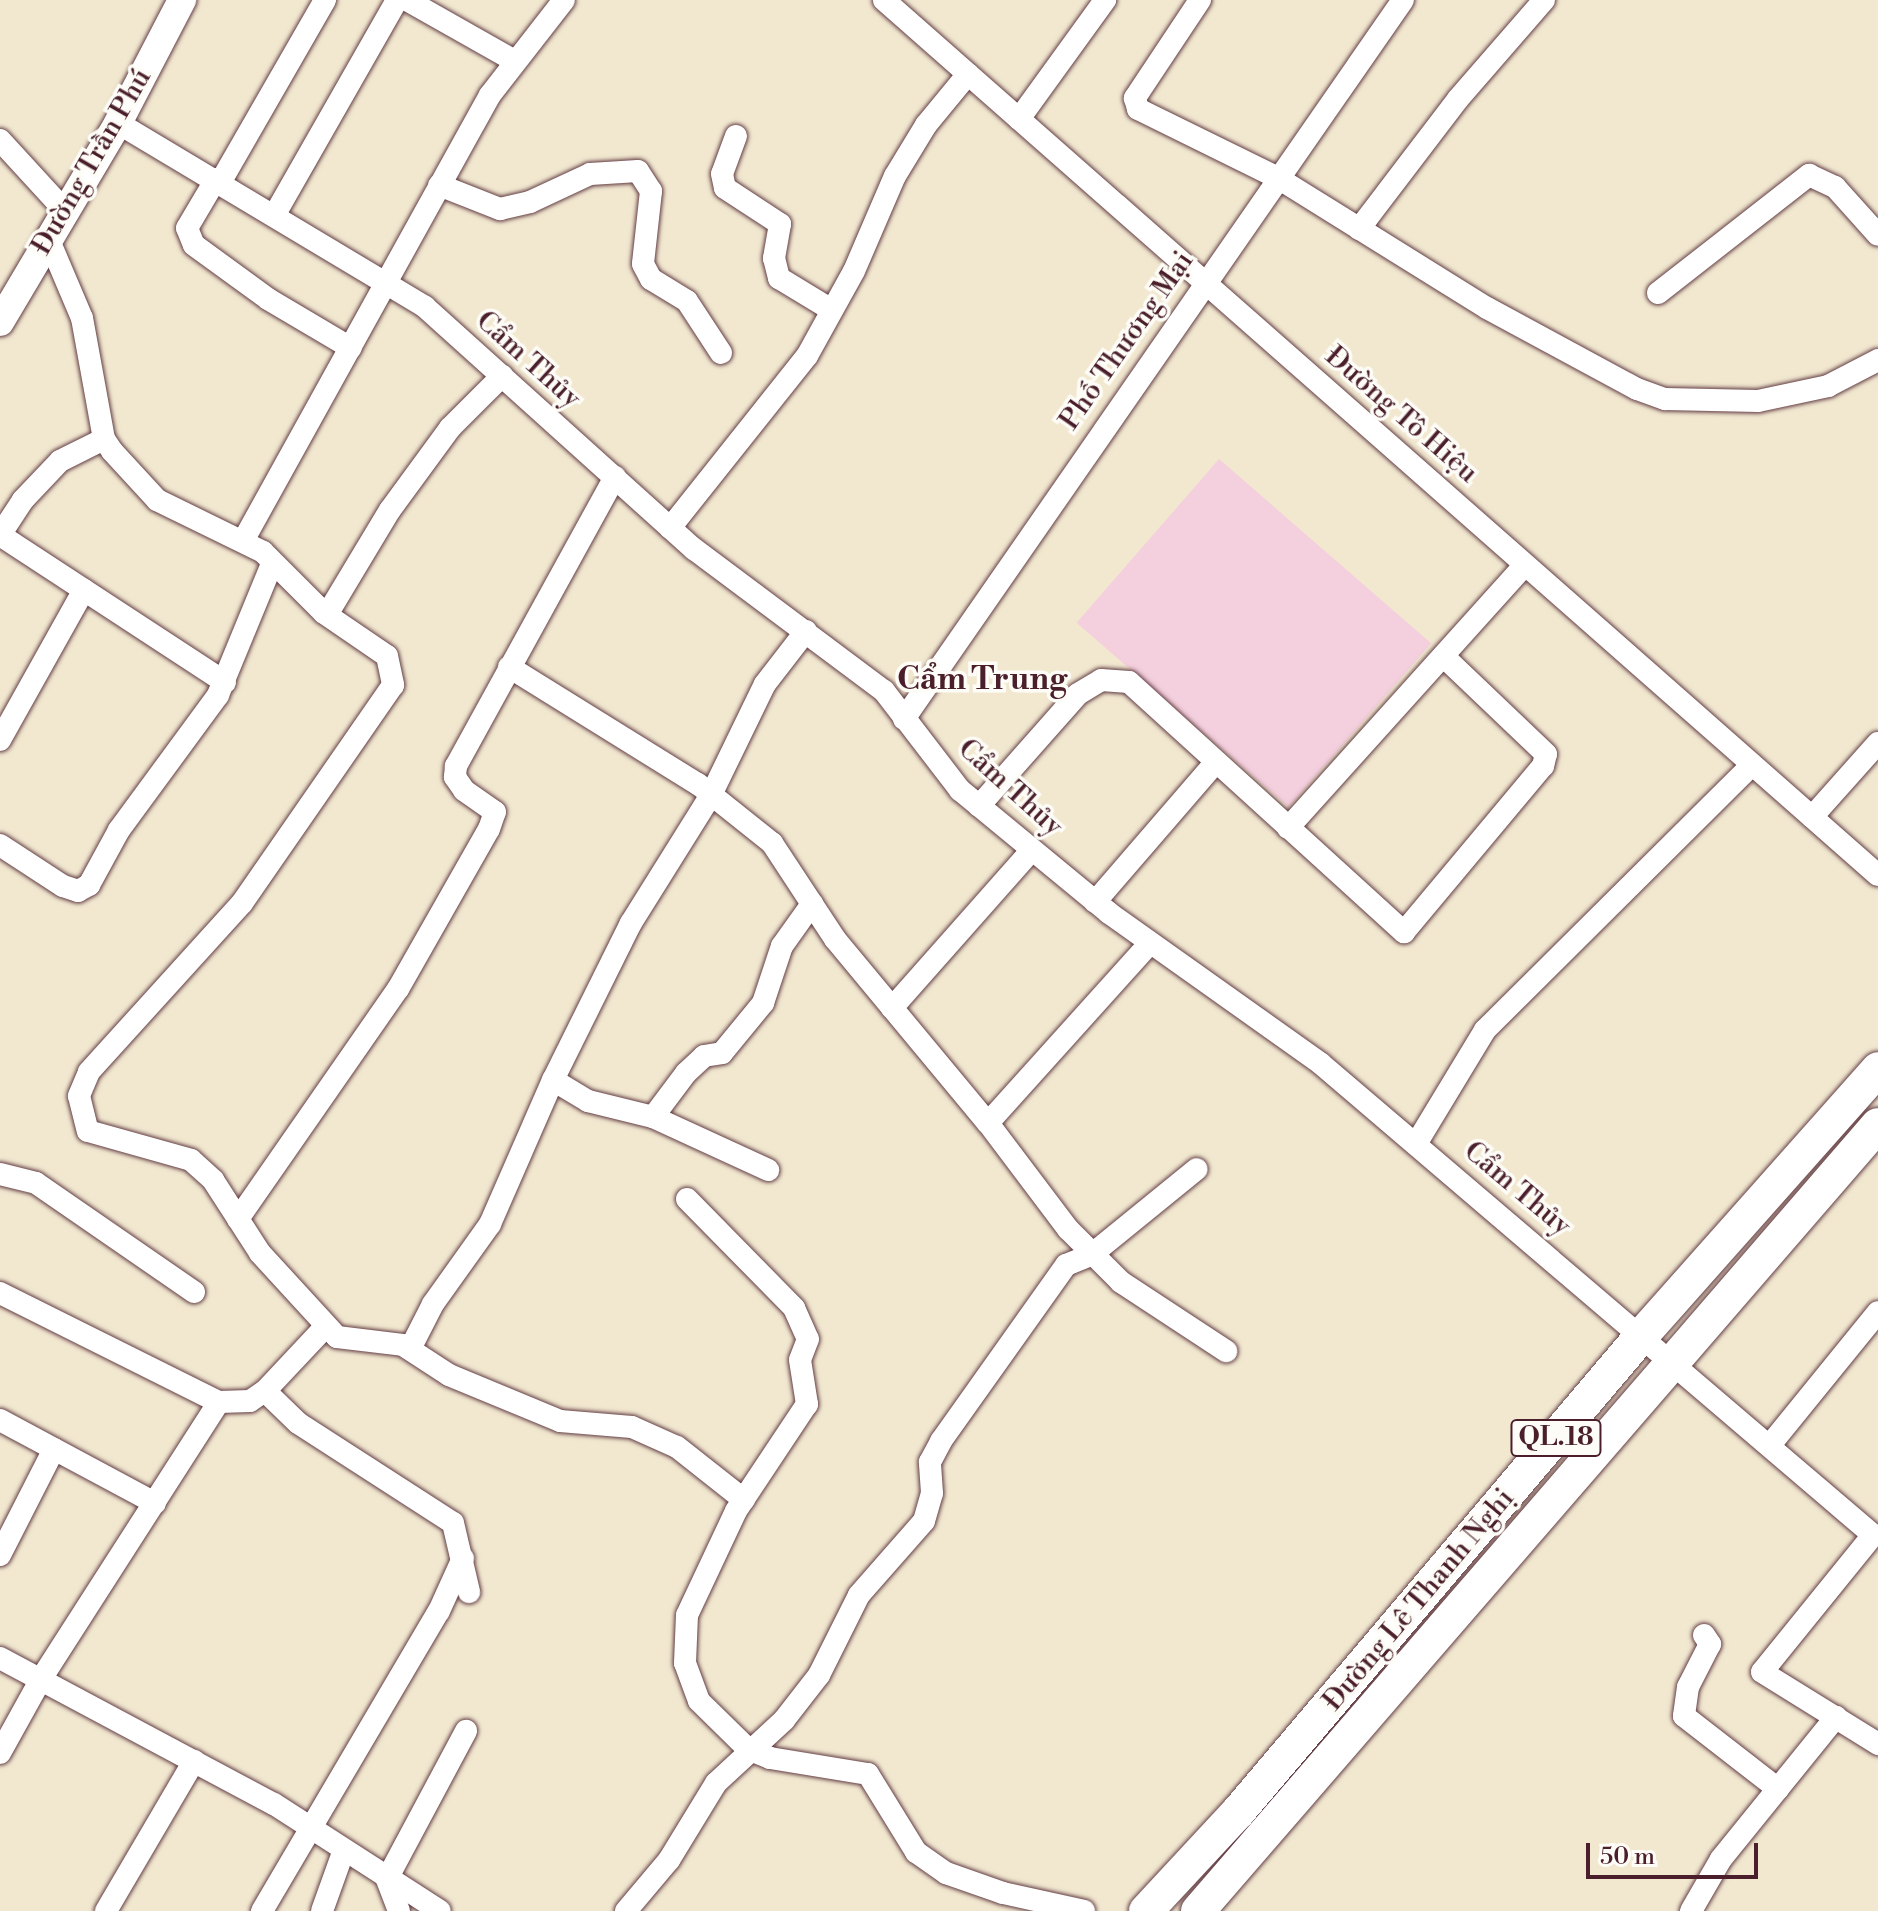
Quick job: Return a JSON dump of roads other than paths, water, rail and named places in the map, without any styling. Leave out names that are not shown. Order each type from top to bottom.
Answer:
[{"type":"highway","name":"Đường Lê Thanh Nghị","points":[[1215,1900],[1251,1823],[1643,1334],[1878,1069]]},
{"type":"highway","name":"Đường Lê Thanh Nghị","points":[[1146,1911],[1201,1853],[1251,1823],[1674,1360],[1878,1125]]},
{"type":"main road","name":"Đường Trần Phú","points":[[0,322],[118,123],[182,0]]},
{"type":"street","points":[[325,0],[219,180],[187,228],[194,245],[268,299],[351,348]]},
{"type":"street","points":[[275,214],[397,0]]},
{"type":"street","points":[[407,0],[515,61]]},
{"type":"street","points":[[243,541],[439,185],[515,61],[564,0]]},
{"type":"street","name":"Đường Tô Hiệu","points":[[884,0],[1878,875]]},
{"type":"street","points":[[1019,119],[1105,0]]},
{"type":"street","points":[[1200,0],[1135,104],[1278,178],[1487,308],[1665,399],[1758,401],[1828,386],[1875,367]]},
{"type":"street","name":"Phố Thương Mại","points":[[904,719],[1204,281],[1403,0]]},
{"type":"street","points":[[1359,229],[1458,99],[1544,0]]},
{"type":"street","points":[[670,528],[807,356],[830,309],[854,271],[895,176],[926,125],[968,74]]},
{"type":"street","name":"Cẩm Thủy","points":[[118,123],[219,180],[425,307],[670,528],[884,691],[960,790],[1095,902],[1320,1063],[1674,1360],[1876,1537]]},
{"type":"street","points":[[736,136],[722,174],[725,188],[780,224],[774,258],[779,278],[830,309]]},
{"type":"street","points":[[0,140],[65,211]]},
{"type":"street","points":[[439,185],[500,209],[530,202],[590,174],[638,171],[651,191],[643,264],[651,279],[687,301],[721,353]]},
{"type":"street","points":[[1658,293],[1809,175],[1835,187],[1878,235]]},
{"type":"street","points":[[48,238],[82,318],[104,439],[157,500],[243,541],[328,613],[387,656],[393,685],[242,903],[89,1072],[79,1096],[88,1131],[191,1160],[213,1180],[260,1253],[313,1304],[326,1326],[337,1337],[410,1349],[449,1375],[560,1421],[632,1427],[677,1447],[744,1500]]},
{"type":"street","points":[[328,613],[433,451],[502,376]]},
{"type":"street","points":[[104,439],[60,461],[23,500],[0,535],[225,682]]},
{"type":"street","points":[[238,1219],[398,989],[489,829],[495,812],[464,790],[455,777],[456,766],[615,477]]},
{"type":"street","points":[[0,845],[63,886],[78,891],[89,885],[119,830],[225,682],[272,564]]},
{"type":"street","points":[[1288,828],[1525,565]]},
{"type":"street","points":[[0,740],[84,590]]},
{"type":"street","points":[[410,1349],[433,1304],[490,1224],[553,1080],[631,923],[711,795],[765,684],[806,631]]},
{"type":"street","points":[[979,806],[1078,694],[1101,680],[1129,682],[1404,932],[1543,766],[1546,754],[1443,656]]},
{"type":"street","points":[[509,667],[711,795],[772,843],[812,904],[892,1008],[988,1123],[1091,1255],[1121,1282],[1226,1351]]},
{"type":"street","points":[[1812,817],[1878,743]]},
{"type":"street","points":[[1095,902],[1215,763]]},
{"type":"street","points":[[1416,1144],[1485,1030],[1752,765]]},
{"type":"street","points":[[892,1008],[1032,850]]},
{"type":"street","points":[[653,1117],[686,1073],[704,1056],[722,1053],[763,1003],[782,946],[812,904]]},
{"type":"street","points":[[988,1123],[1150,943]]},
{"type":"street","points":[[553,1080],[588,1101],[653,1117],[768,1170]]},
{"type":"street","points":[[626,1911],[669,1860],[716,1783],[748,1749],[784,1720],[802,1698],[819,1675],[859,1595],[924,1521],[932,1493],[930,1462],[941,1441],[1066,1265],[1091,1255],[1197,1169]]},
{"type":"street","points":[[0,1174],[36,1183],[194,1292]]},
{"type":"street","points":[[687,1199],[794,1308],[808,1339],[800,1360],[807,1404],[744,1500],[702,1575],[687,1615],[685,1663],[699,1701],[748,1749],[770,1758],[868,1774],[916,1852],[946,1873],[1003,1893],[1084,1911]]},
{"type":"street","points":[[0,1293],[219,1402],[250,1401],[265,1391],[326,1326]]},
{"type":"street","points":[[1770,1445],[1878,1312]]},
{"type":"street","points":[[265,1391],[298,1423],[453,1523],[469,1592]]},
{"type":"street","points":[[0,1753],[41,1679],[219,1402]]},
{"type":"street","points":[[0,1420],[155,1503]]},
{"type":"street","points":[[0,1555],[54,1449]]},
{"type":"street","points":[[1876,1537],[1762,1672],[1878,1744]]},
{"type":"street","points":[[262,1911],[439,1611],[463,1558]]},
{"type":"street","points":[[1704,1635],[1710,1644],[1688,1687],[1684,1716],[1778,1789]]},
{"type":"street","points":[[0,1658],[194,1761],[310,1828],[440,1911]]},
{"type":"street","points":[[1691,1911],[1721,1859],[1836,1717]]},
{"type":"street","points":[[399,1911],[387,1879],[466,1731]]},
{"type":"street","points":[[106,1911],[194,1761]]},
{"type":"street","points":[[322,1911],[344,1850]]},
{"type":"district","name":"Cẩm Trung","points":[[982,679]]}]
